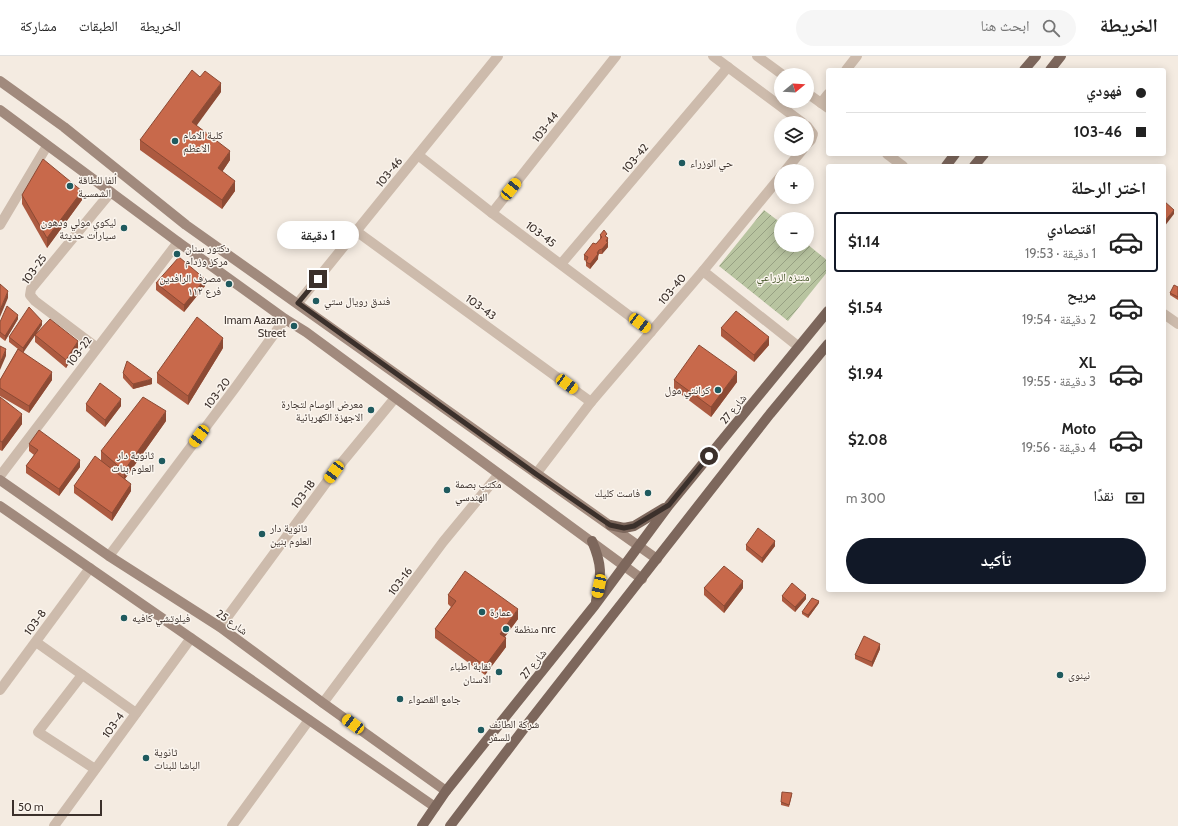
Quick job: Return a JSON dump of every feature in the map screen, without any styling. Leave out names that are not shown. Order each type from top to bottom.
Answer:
[{"type":"main road","points":[[1026,68],[1036,56]]},
{"type":"main road","points":[[1052,68],[1061,56]]},
{"type":"main road","points":[[0,81],[64,127],[186,225],[657,559]]},
{"type":"main road","points":[[0,110],[178,242],[285,319],[306,332],[642,579]]},
{"type":"main road","points":[[948,164],[954,156]]},
{"type":"main road","points":[[976,164],[982,156]]},
{"type":"main road","name":"شارع 27","points":[[422,826],[446,791],[595,605],[669,505],[826,313]]},
{"type":"main road","points":[[450,826],[532,718],[770,414],[826,346]]},
{"type":"main road","name":"شارع 25","points":[[0,480],[109,556],[220,627],[446,791]]},
{"type":"main road","points":[[610,525],[624,528],[634,526],[669,505]]},
{"type":"main road","points":[[0,506],[435,807]]},
{"type":"main road","points":[[592,541],[598,555],[601,574],[595,605]]},
{"type":"street","name":"103-46","points":[[298,303],[498,56]]},
{"type":"street","name":"103-44","points":[[492,213],[616,56]]},
{"type":"street","points":[[713,56],[793,116]]},
{"type":"street","points":[[757,56],[774,68]]},
{"type":"street","points":[[848,68],[857,56]]},
{"type":"street","name":"103-42","points":[[561,264],[728,67]]},
{"type":"street","points":[[814,98],[824,106]]},
{"type":"street","points":[[0,225],[47,146]]},
{"type":"street","name":"103-45","points":[[418,155],[492,213],[651,332]]},
{"type":"street","points":[[791,164],[797,156]]},
{"type":"street","points":[[890,156],[900,164]]},
{"type":"street","name":"103-40","points":[[536,474],[592,402],[774,185]]},
{"type":"street","name":"103-25","points":[[96,347],[34,301],[30,295],[31,288],[111,192]]},
{"type":"street","name":"103-43","points":[[356,231],[592,402]]},
{"type":"street","name":"103-22","points":[[0,476],[96,347],[178,242]]},
{"type":"street","points":[[703,271],[799,347]]},
{"type":"street","points":[[1166,315],[1178,324]]},
{"type":"street","name":"103-20","points":[[109,556],[231,394],[285,319]]},
{"type":"street","name":"103-18","points":[[220,627],[334,472],[394,398]]},
{"type":"street","name":"103-16","points":[[323,703],[443,542],[499,474]]},
{"type":"street","name":"103-8","points":[[0,690],[90,568]]},
{"type":"street","name":"103-4","points":[[54,826],[191,638]]},
{"type":"street","points":[[36,642],[136,713]]},
{"type":"street","points":[[82,675],[38,732],[95,770]]},
{"type":"street","points":[[232,826],[310,720]]},
{"type":"green space","name":"متنزه الزراعي","points":[[764,210],[774,218],[774,252],[814,252],[814,250],[826,259],[826,274],[788,321],[719,266]]},
{"type":"building","name":"كلية الامام الاعظم","points":[[192,70],[200,77],[205,71],[221,83],[192,122],[230,151],[218,168],[235,181],[222,200],[140,140]]},
{"type":"building","points":[[43,159],[82,191],[47,238],[22,195]]},
{"type":"building","points":[[1166,203],[1174,210],[1166,220]]},
{"type":"building","points":[[604,230],[607,234],[605,236],[608,238],[606,241],[608,242],[602,249],[599,250],[597,253],[598,254],[590,264],[586,262],[588,257],[584,255],[593,243],[596,244],[602,237],[600,235]]},
{"type":"building","points":[[179,257],[205,279],[184,305],[156,283]]},
{"type":"building","points":[[0,284],[8,291],[0,310]]},
{"type":"building","points":[[1174,285],[1178,287],[1178,297],[1170,293]]},
{"type":"building","points":[[7,306],[18,315],[5,336],[0,332],[0,322]]},
{"type":"building","points":[[29,307],[42,321],[23,348],[9,337]]},
{"type":"building","points":[[736,311],[769,337],[754,355],[721,328]]},
{"type":"building","points":[[197,317],[223,338],[188,396],[157,373]]},
{"type":"building","points":[[50,319],[78,341],[66,360],[35,335]]},
{"type":"building","points":[[699,345],[737,372],[711,407],[674,380]]},
{"type":"building","points":[[0,346],[6,349],[0,363]]},
{"type":"building","points":[[18,349],[52,372],[29,406],[0,388],[0,380]]},
{"type":"building","points":[[127,361],[152,379],[133,384],[123,373]]},
{"type":"building","points":[[100,383],[121,399],[105,420],[86,404]]},
{"type":"building","points":[[0,397],[22,414],[2,442],[0,441]]},
{"type":"building","points":[[143,397],[166,411],[124,471],[101,451]]},
{"type":"building","points":[[39,430],[80,460],[59,489],[26,466],[38,450],[29,444]]},
{"type":"building","points":[[95,456],[131,484],[112,513],[74,486]]},
{"type":"building","points":[[758,528],[775,541],[762,558],[746,545]]},
{"type":"building","points":[[724,566],[743,581],[724,606],[704,588]]},
{"type":"building","points":[[465,571],[518,609],[500,634],[506,638],[485,666],[435,629],[456,601],[448,595]]},
{"type":"building","points":[[792,583],[806,595],[795,607],[782,596]]},
{"type":"building","points":[[812,598],[819,601],[808,615],[802,612]]},
{"type":"building","points":[[864,636],[880,644],[872,662],[855,655]]},
{"type":"building","points":[[782,792],[792,793],[789,805],[781,802]]},
{"type":"place","name":"كلية الامام الاعظم","points":[[175,141]]},
{"type":"place","name":"حي الوزراء","points":[[682,163]]},
{"type":"place","name":"ألفا للطاقة الشمسية","points":[[70,186]]},
{"type":"place","name":"ليكوي مولي ودهون سيارات حديثة","points":[[124,228]]},
{"type":"place","name":"دكتور سنان مركز وزدام","points":[[177,254]]},
{"type":"place","name":"مصرف الرافدين فرع ١١٢","points":[[229,284]]},
{"type":"place","name":"فندق رويال ستي","points":[[316,301]]},
{"type":"place","name":"Imam Aazam Street","points":[[294,326]]},
{"type":"place","name":"كرانتي مول","points":[[718,390]]},
{"type":"place","name":"معرض الوسام لتجارة الاجهزة الكهربائية","points":[[371,410]]},
{"type":"place","name":"ثانوية دار العلوم بنات","points":[[162,461]]},
{"type":"place","name":"مكتب بصمة الهندسي","points":[[447,490]]},
{"type":"place","name":"فاست كليك","points":[[648,493]]},
{"type":"place","name":"ثانوية دار العلوم بنين","points":[[262,534]]},
{"type":"place","name":"عمارة","points":[[482,612]]},
{"type":"place","name":"فيلوتشي كافيه","points":[[124,618]]},
{"type":"place","name":"منظمة nrc","points":[[506,629]]},
{"type":"place","name":"نقابة اطباء الاسنان","points":[[499,672]]},
{"type":"place","name":"نينوى","points":[[1060,675]]},
{"type":"place","name":"جامع القصواء","points":[[400,699]]},
{"type":"place","name":"شركة الطائف للسفر","points":[[481,730]]},
{"type":"place","name":"ثانوية الباشا للبنات","points":[[146,758]]},
{"type":"route","points":[[318,279],[298,303],[536,474],[610,525],[624,528],[634,526],[669,505],[709,456]]}]
